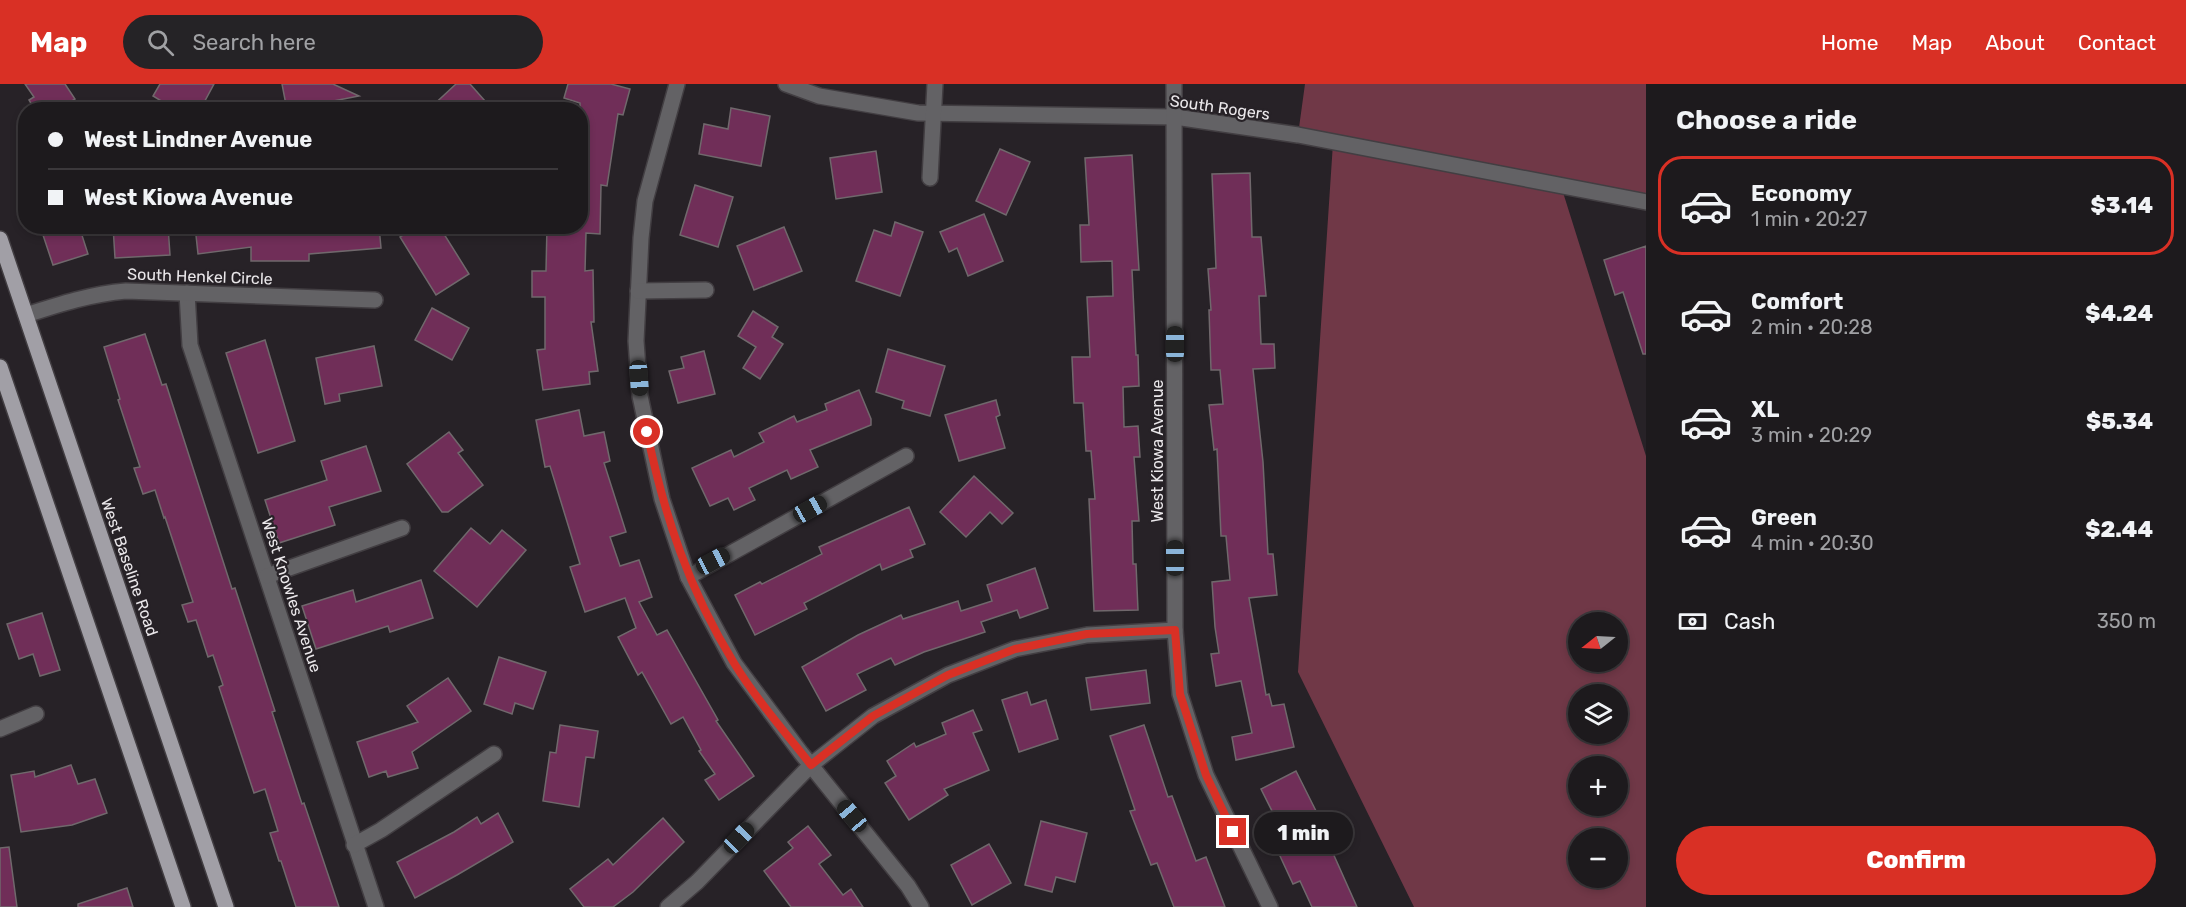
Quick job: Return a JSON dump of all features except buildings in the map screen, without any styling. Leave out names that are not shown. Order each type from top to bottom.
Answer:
[{"type":"main road","name":"West Baseline Road","points":[[0,239],[226,907]]},
{"type":"main road","points":[[0,367],[183,907]]},
{"type":"street","points":[[677,84],[645,201],[636,341],[640,396],[662,499],[688,577],[734,663],[811,765],[909,886],[921,907]]},
{"type":"street","name":"South Rogers","points":[[786,84],[819,96],[918,113],[1175,117],[1298,135],[1646,202]]},
{"type":"street","points":[[930,177],[935,84]]},
{"type":"street","name":"West Kiowa Avenue","points":[[1174,84],[1175,630],[1180,694],[1206,775],[1270,907]]},
{"type":"street","points":[[638,291],[706,290]]},
{"type":"street","name":"South Henkel Circle","points":[[26,315],[74,299],[126,291],[375,300]]},
{"type":"street","name":"West Knowles Avenue","points":[[187,293],[190,345],[376,907]]},
{"type":"street","points":[[688,577],[713,561],[906,456]]},
{"type":"street","points":[[267,576],[402,528]]},
{"type":"street","points":[[668,907],[697,882],[811,765],[873,716],[948,675],[1015,649],[1087,634],[1175,630]]},
{"type":"street","points":[[0,729],[36,714]]},
{"type":"street","points":[[354,844],[381,830],[494,754]]},
{"type":"shaded area","points":[[1305,84],[1646,84],[1646,202],[1561,186],[1646,456],[1646,907],[1414,907],[1298,672],[1333,143],[1298,135]]},
{"type":"route","points":[[647,432],[662,499],[688,577],[734,663],[811,765],[873,716],[948,675],[1015,649],[1087,634],[1175,630],[1180,694],[1206,775],[1233,832]]}]
